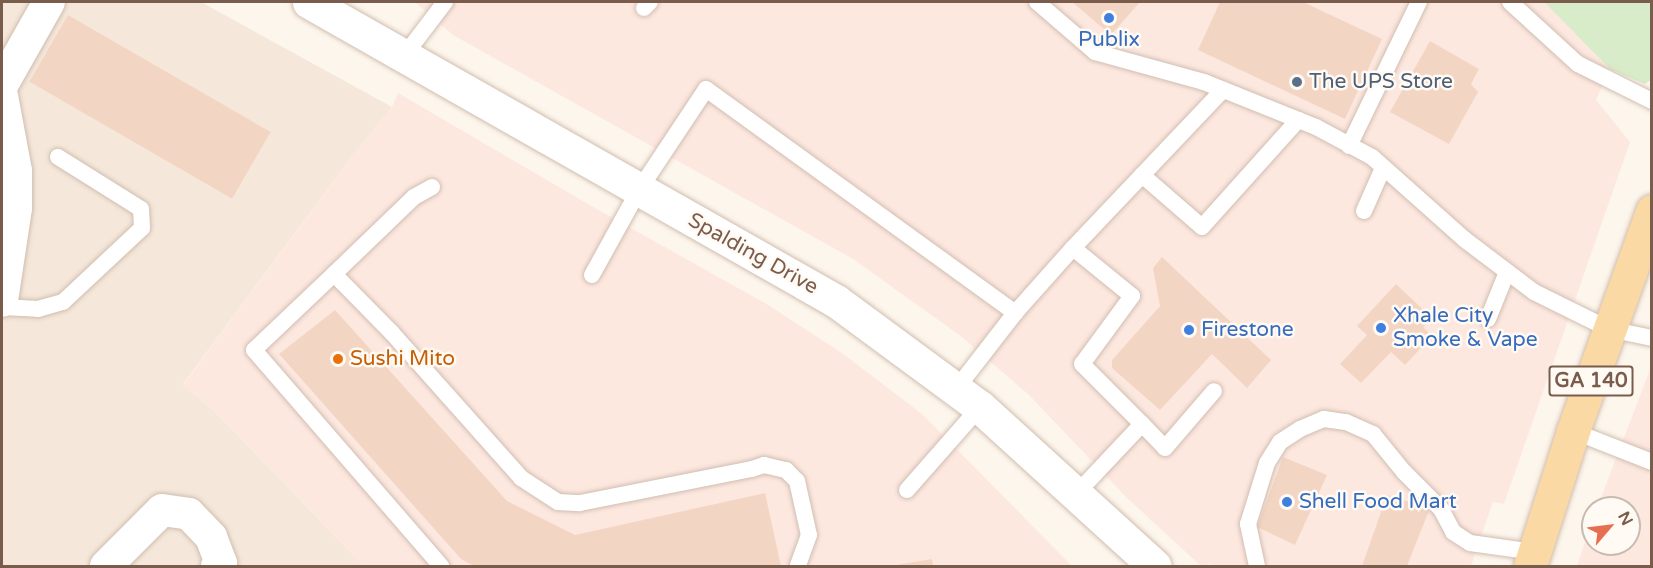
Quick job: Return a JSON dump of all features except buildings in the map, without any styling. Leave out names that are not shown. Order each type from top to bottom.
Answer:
[{"type":"main road","name":"Spalding Drive","points":[[309,2],[836,301],[968,398],[1155,567]]},
{"type":"main road","name":"GA 140","points":[[1532,559],[1609,329],[1652,212]]},
{"type":"street","points":[[2,85],[49,2]]},
{"type":"street","points":[[2,96],[16,171],[16,208],[2,301]]},
{"type":"street","points":[[106,567],[162,510],[189,514],[210,537],[221,563],[217,567]]},
{"type":"lane","points":[[404,56],[445,2]]},
{"type":"lane","points":[[1037,2],[1095,52],[1223,90],[1298,120],[1372,157],[1464,239],[1534,292],[1609,329],[1652,338]]},
{"type":"lane","points":[[1349,146],[1419,2]]},
{"type":"lane","points":[[1510,2],[1578,64],[1652,101]]},
{"type":"lane","points":[[592,275],[639,190],[706,89],[1016,313]]},
{"type":"lane","points":[[907,490],[968,398],[1016,313],[1073,248],[1223,90]]},
{"type":"lane","points":[[1142,175],[1202,227],[1298,120]]},
{"type":"lane","points":[[2,307],[38,309],[63,302],[142,228],[141,209],[58,157]]},
{"type":"lane","points":[[1364,210],[1383,168]]},
{"type":"lane","points":[[432,187],[414,197],[254,350],[441,567]]},
{"type":"lane","points":[[1073,248],[1132,296],[1082,364],[1165,448],[1214,391]]},
{"type":"lane","points":[[1488,319],[1507,272]]},
{"type":"lane","points":[[333,274],[392,333],[520,478],[558,502],[580,503],[752,470],[764,465],[786,470],[797,481],[809,535],[798,567]]},
{"type":"lane","points":[[1257,567],[1248,524],[1267,463],[1280,442],[1300,429],[1324,419],[1346,422],[1372,434],[1404,472],[1441,509],[1453,532],[1470,543],[1532,559]]},
{"type":"lane","points":[[1076,494],[1142,424]]},
{"type":"lane","points":[[1574,431],[1652,462]]},
{"type":"shaded area","points":[[2,2],[201,2],[392,107],[350,159],[183,384],[217,414],[364,566],[2,566]]},
{"type":"shaded area","points":[[415,2],[1544,2],[1610,69],[1596,100],[1630,142],[1504,504],[1493,502],[1471,566],[1214,566],[1211,564],[1201,566],[1127,498],[1029,395],[962,337],[853,259],[453,35]]},
{"type":"shaded area","points":[[398,93],[593,207],[765,303],[842,353],[922,414],[1072,566],[364,566],[217,414],[183,385],[350,159],[392,107]]},
{"type":"shaded area","points":[[1651,367],[1651,566],[1577,566],[1581,554],[1581,556],[1641,556],[1641,496],[1602,496]]},
{"type":"green space","points":[[1544,2],[1651,2],[1651,80],[1645,84],[1610,69]]},
{"type":"place","name":"Publix","points":[[1109,18]]},
{"type":"place","name":"The UPS Store","points":[[1297,82]]},
{"type":"place","name":"Xhale City Smoke & Vape","points":[[1381,328]]},
{"type":"place","name":"Firestone","points":[[1189,330]]},
{"type":"place","name":"Sushi Mito","points":[[338,359]]},
{"type":"place","name":"Shell Food Mart","points":[[1287,502]]}]
